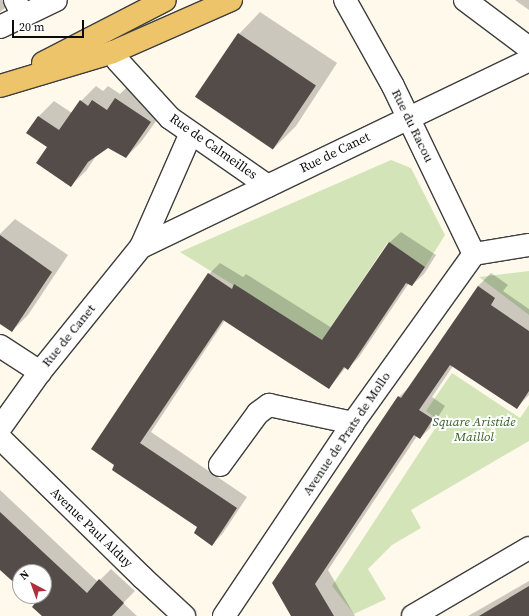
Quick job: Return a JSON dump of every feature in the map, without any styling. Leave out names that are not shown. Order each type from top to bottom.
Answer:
[{"type":"main road","points":[[0,86],[112,52],[231,0]]},
{"type":"main road","points":[[0,86],[152,3]]},
{"type":"street","points":[[0,27],[19,8],[56,0]]},
{"type":"street","name":"Rue du Racou","points":[[346,0],[408,118],[474,254]]},
{"type":"street","points":[[465,0],[529,48]]},
{"type":"street","name":"Rue de Calmeilles","points":[[112,52],[118,61],[170,118],[268,186]]},
{"type":"street","name":"Rue de Canet","points":[[141,247],[529,60]]},
{"type":"street","name":"Rue de Canet","points":[[0,428],[40,372],[141,247],[192,133]]},
{"type":"street","points":[[474,254],[529,245]]},
{"type":"street","name":"Avenue de Prats de Mollo","points":[[224,616],[354,423],[474,254]]},
{"type":"street","points":[[0,346],[40,372]]},
{"type":"street","points":[[220,465],[258,413],[269,405],[354,423]]},
{"type":"street","name":"Avenue Paul Alduy","points":[[0,438],[184,616]]},
{"type":"street","points":[[412,616],[529,548]]},
{"type":"green space","points":[[391,160],[411,168],[445,235],[425,267],[388,242],[322,340],[180,252]]},
{"type":"green space","points":[[529,271],[529,315],[479,277]]},
{"type":"green space","name":"Square Aristide Maillol","points":[[452,373],[520,418],[529,405],[529,441],[411,510],[421,528],[392,545],[368,569],[386,599],[354,614],[332,586],[440,421],[426,411]]},
{"type":"building","points":[[238,33],[316,86],[273,149],[195,97]]},
{"type":"building","points":[[115,98],[151,122],[126,158],[108,148],[88,162],[71,187],[36,163],[47,147],[26,133],[38,116],[59,130],[80,100],[88,106],[92,100],[107,110]]},
{"type":"building","points":[[0,235],[52,272],[12,332],[0,324]]},
{"type":"building","points":[[389,242],[425,267],[412,286],[406,283],[348,370],[344,367],[329,389],[223,320],[140,443],[237,508],[212,546],[194,533],[197,527],[112,470],[114,465],[91,449],[208,273],[232,289],[234,284],[322,340]]},
{"type":"building","points":[[478,286],[495,298],[491,305],[529,331],[529,391],[517,409],[450,365],[419,410],[433,419],[420,439],[414,435],[315,584],[334,616],[291,616],[272,583],[398,396],[401,398]]},
{"type":"building","points":[[0,512],[87,593],[99,579],[124,603],[112,616],[42,616],[32,607],[34,604],[52,604],[52,564],[12,564],[12,581],[0,570]]},
{"type":"building","points":[[529,586],[529,616],[479,616]]}]
